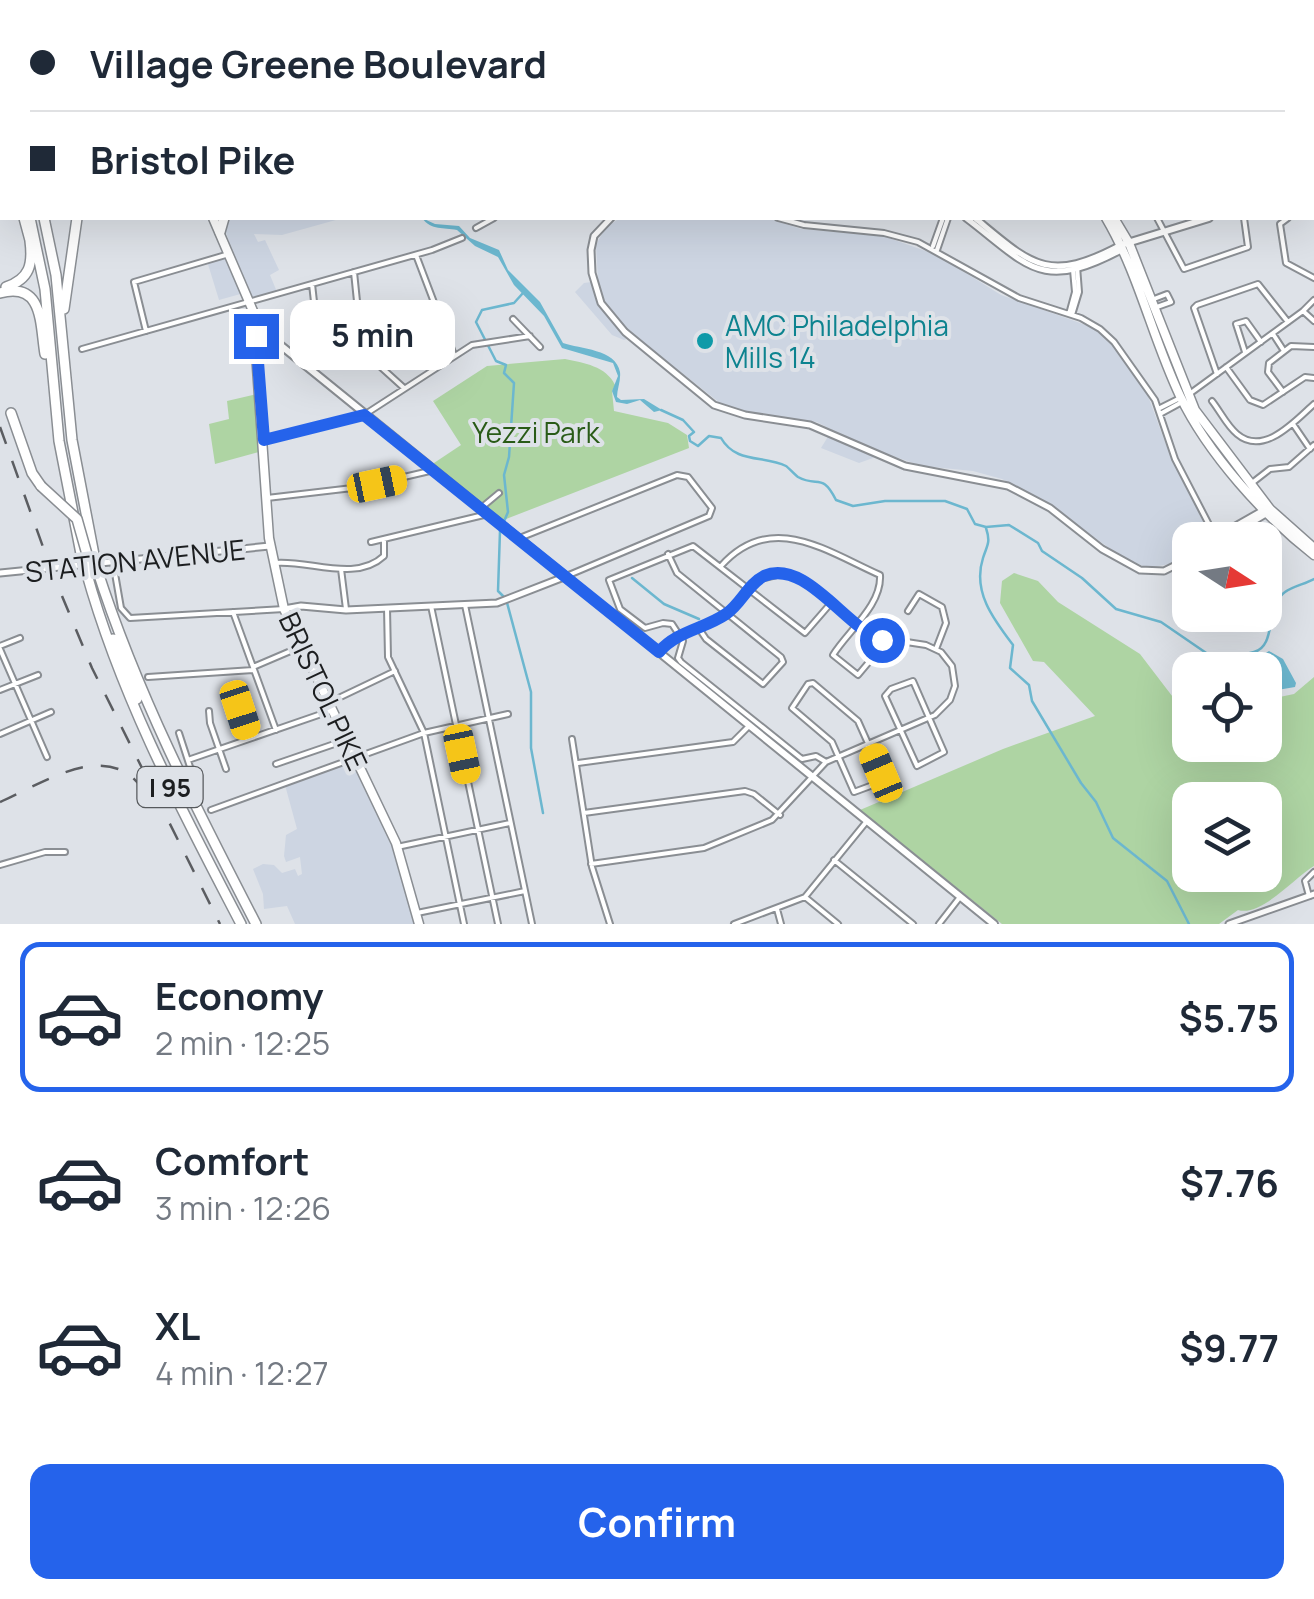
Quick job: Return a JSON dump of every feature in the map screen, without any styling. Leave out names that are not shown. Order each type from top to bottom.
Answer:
[{"type":"highway","points":[[27,220],[40,295],[55,446],[67,509],[75,528]]},
{"type":"highway","name":"I 95","points":[[28,220],[44,279],[56,420],[82,559],[92,568],[116,648],[140,706],[256,924]]},
{"type":"highway","name":"I 95","points":[[44,220],[56,274],[74,451],[92,568],[117,668],[139,723],[241,924]]},
{"type":"highway","points":[[64,351],[67,270],[77,220]]},
{"type":"highway","points":[[220,232],[223,220]]},
{"type":"highway","points":[[0,291],[28,274],[32,259],[30,238]]},
{"type":"highway","points":[[0,291],[18,291],[34,300],[45,354]]},
{"type":"highway","points":[[11,413],[32,473],[77,518],[92,568]]},
{"type":"main road","name":"BRISTOL PIKE","points":[[214,220],[251,302],[256,329],[270,546],[284,609],[397,846],[419,924]]},
{"type":"main road","points":[[1107,220],[1125,245]]},
{"type":"main road","points":[[1115,220],[1184,398],[1267,511],[1314,552]]},
{"type":"main road","points":[[1125,245],[1203,220]]},
{"type":"main road","points":[[256,329],[994,924]]},
{"type":"main road","points":[[1214,442],[1267,511]]},
{"type":"street","points":[[476,228],[490,220]]},
{"type":"street","points":[[609,220],[598,230],[591,250],[601,303],[624,332],[714,405],[737,414],[810,425],[905,466],[1008,486],[1050,508],[1102,550],[1140,570],[1164,571],[1172,567]]},
{"type":"street","points":[[785,220],[804,226],[884,233],[934,249],[1019,298],[1092,323],[1110,338],[1159,411],[1176,459],[1208,522]]},
{"type":"street","points":[[934,249],[944,220]]},
{"type":"street","points":[[969,220],[1024,264],[1049,272],[1075,268],[1125,245]]},
{"type":"street","points":[[977,220],[1027,259],[1075,268]]},
{"type":"street","points":[[1158,220],[1184,269],[1246,248],[1244,220]]},
{"type":"street","points":[[1285,220],[1280,224],[1288,264],[1314,278]]},
{"type":"street","points":[[82,349],[448,246],[462,238]]},
{"type":"street","points":[[146,331],[133,286],[135,281],[230,254]]},
{"type":"street","points":[[416,254],[454,356]]},
{"type":"street","points":[[1071,314],[1075,268]]},
{"type":"street","points":[[354,272],[363,352],[404,388]]},
{"type":"street","points":[[312,284],[320,355],[312,371]]},
{"type":"street","points":[[1217,374],[1194,308],[1201,302],[1258,284],[1288,322]]},
{"type":"street","points":[[1159,411],[1184,398],[1314,300]]},
{"type":"street","points":[[363,352],[434,306]]},
{"type":"street","points":[[1303,312],[1314,322]]},
{"type":"street","points":[[513,320],[540,347]]},
{"type":"street","points":[[1246,353],[1236,324],[1246,321],[1261,342]]},
{"type":"street","points":[[1272,334],[1284,351]]},
{"type":"street","points":[[264,440],[364,415],[454,356],[488,341],[530,336]]},
{"type":"street","points":[[1283,392],[1268,367],[1296,345],[1314,347]]},
{"type":"street","points":[[1226,367],[1253,403],[1267,404],[1305,377],[1314,378]]},
{"type":"street","points":[[1212,401],[1242,437],[1260,439],[1276,437],[1314,404]]},
{"type":"street","points":[[1250,484],[1270,469],[1289,467],[1312,447],[1293,424]]},
{"type":"street","points":[[1214,442],[1231,426]]},
{"type":"street","points":[[267,498],[361,487],[434,470]]},
{"type":"street","points":[[113,562],[125,616],[141,619],[305,606],[346,610],[464,605],[507,601],[713,512],[684,475],[518,539]]},
{"type":"street","points":[[371,542],[484,511],[499,492]]},
{"type":"street","points":[[1247,522],[1267,511]]},
{"type":"street","points":[[274,563],[340,569],[379,561],[386,553],[384,538]]},
{"type":"street","points":[[722,566],[738,550],[765,538],[794,538],[882,576],[870,606],[833,654],[856,675],[874,656],[881,640]]},
{"type":"street","name":"STATION AVENUE","points":[[0,573],[270,546]]},
{"type":"street","points":[[826,762],[816,756],[802,759],[678,658],[684,646],[680,634],[669,623],[647,629],[638,626],[620,609],[609,583],[612,577],[695,546],[804,633],[831,603]]},
{"type":"street","points":[[668,554],[677,573],[783,660],[765,684],[706,639],[698,627]]},
{"type":"street","points":[[340,569],[346,610]]},
{"type":"street","points":[[591,864],[704,848],[780,815],[826,762],[930,717],[946,706],[955,686],[950,661],[936,649],[881,640],[800,578],[784,573],[764,576],[727,614],[680,634],[659,652]]},
{"type":"street","points":[[908,611],[920,594],[942,607],[946,623],[936,649]]},
{"type":"street","points":[[464,605],[532,924]]},
{"type":"street","points":[[431,606],[498,924]]},
{"type":"street","points":[[387,608],[388,657],[424,732],[464,924]]},
{"type":"street","points":[[233,612],[276,730]]},
{"type":"street","points":[[20,638],[0,647],[47,758]]},
{"type":"street","points":[[148,677],[254,668],[301,647]]},
{"type":"street","points":[[188,760],[330,707],[394,671]]},
{"type":"street","points":[[0,690],[38,675]]},
{"type":"street","points":[[915,682],[930,717],[944,754],[914,765],[885,696],[915,682]]},
{"type":"street","points":[[810,683],[858,720],[869,743],[883,778],[854,792],[829,739],[791,708],[810,683]]},
{"type":"street","points":[[240,710],[250,738]]},
{"type":"street","points":[[0,734],[51,712]]},
{"type":"street","points":[[209,712],[226,770]]},
{"type":"street","points":[[211,810],[424,732],[508,714]]},
{"type":"street","points":[[578,764],[733,742],[749,725]]},
{"type":"street","points":[[178,733],[192,773]]},
{"type":"street","points":[[572,739],[591,864],[610,924]]},
{"type":"street","points":[[276,764],[346,740]]},
{"type":"street","points":[[584,813],[745,792],[754,794],[780,815]]},
{"type":"street","points":[[737,924],[805,897],[867,821]]},
{"type":"street","points":[[397,846],[510,823]]},
{"type":"street","points":[[0,866],[46,852],[65,852]]},
{"type":"street","points":[[834,860],[914,924]]},
{"type":"street","points":[[1229,924],[1311,895],[1305,881],[1314,872]]},
{"type":"street","points":[[417,914],[525,891]]},
{"type":"street","points":[[805,897],[838,924]]},
{"type":"street","points":[[939,924],[960,897]]},
{"type":"street","points":[[776,909],[781,924]]},
{"type":"shaded area","points":[[336,220],[282,235],[254,234],[258,242],[265,240],[279,270],[270,275],[277,292],[248,302],[244,293],[219,300],[207,261],[227,255],[222,243],[229,241],[226,222]]},
{"type":"shaded area","points":[[617,220],[773,220],[801,229],[883,236],[937,255],[1001,295],[1097,329],[1110,341],[1148,396],[1203,522],[1172,522],[1172,564],[1147,568],[1116,553],[1042,499],[1002,479],[973,471],[922,466],[878,451],[873,458],[859,463],[821,448],[832,430],[817,422],[752,414],[720,403],[635,336],[624,340],[612,335],[575,292],[584,283],[598,281],[596,245],[605,228]]},
{"type":"shaded area","points":[[352,762],[394,846],[416,924],[295,924],[287,906],[264,909],[263,894],[253,869],[263,864],[274,865],[282,873],[295,869],[298,876],[302,874],[300,857],[286,862],[284,856],[286,835],[297,829],[285,785]]},
{"type":"green space","name":"Yezzi Park","points":[[565,359],[606,373],[615,385],[614,411],[668,423],[687,435],[689,448],[501,521],[431,465],[461,445],[433,401],[487,366]]},
{"type":"green space","points":[[257,394],[259,452],[215,464],[209,424],[229,419],[227,401]]},
{"type":"green space","points":[[1014,573],[1038,581],[1058,602],[1140,654],[1172,696],[1172,762],[1282,762],[1282,696],[1294,694],[1314,677],[1314,866],[1282,891],[1282,782],[1172,782],[1172,892],[1280,892],[1257,908],[1238,910],[1219,924],[1002,924],[860,810],[1003,749],[1095,716],[1044,662],[1033,661],[1000,603],[1002,581]]},
{"type":"water","points":[[426,222],[459,226],[470,238],[499,250],[508,270],[540,302],[563,343],[605,354],[617,364],[620,375],[617,397],[644,399],[662,410],[654,412],[640,400],[616,402],[612,391],[618,376],[613,363],[562,348],[544,316],[514,285],[498,257],[475,246],[457,230]]},
{"type":"water","points":[[1282,658],[1296,683],[1295,687],[1282,689]]},
{"type":"waterway","points":[[523,293],[514,303],[482,310],[476,322],[496,361],[506,365],[504,373],[514,383],[509,457],[504,475],[508,512],[500,531],[498,591],[506,599],[531,692],[531,748],[543,813]]},
{"type":"waterway","points":[[661,410],[683,420],[694,432],[690,441],[698,446],[709,436],[721,438],[734,452],[778,463],[798,477],[823,483],[836,500],[853,506],[885,501],[945,501],[967,509],[975,524],[1009,525],[1038,543],[1042,551],[1082,578],[1116,609],[1161,622],[1215,659],[1261,648],[1279,598],[1314,579]]},
{"type":"waterway","points":[[986,528],[988,541],[980,582],[992,615],[1013,645],[1010,668],[1029,685],[1032,701],[1096,802],[1113,838],[1167,881],[1189,924]]},
{"type":"waterway","points":[[632,578],[664,604],[699,619]]},
{"type":"railway","points":[[0,427],[52,572],[92,668],[220,924]]},
{"type":"railway","points":[[0,802],[56,776],[95,766],[113,767],[130,775],[144,791]]},
{"type":"place","name":"AMC Philadelphia Mills 14","points":[[705,341]]},
{"type":"route","points":[[256,336],[264,440],[364,415],[659,652],[680,634],[731,611],[760,579],[782,573],[804,581],[882,640]]}]
